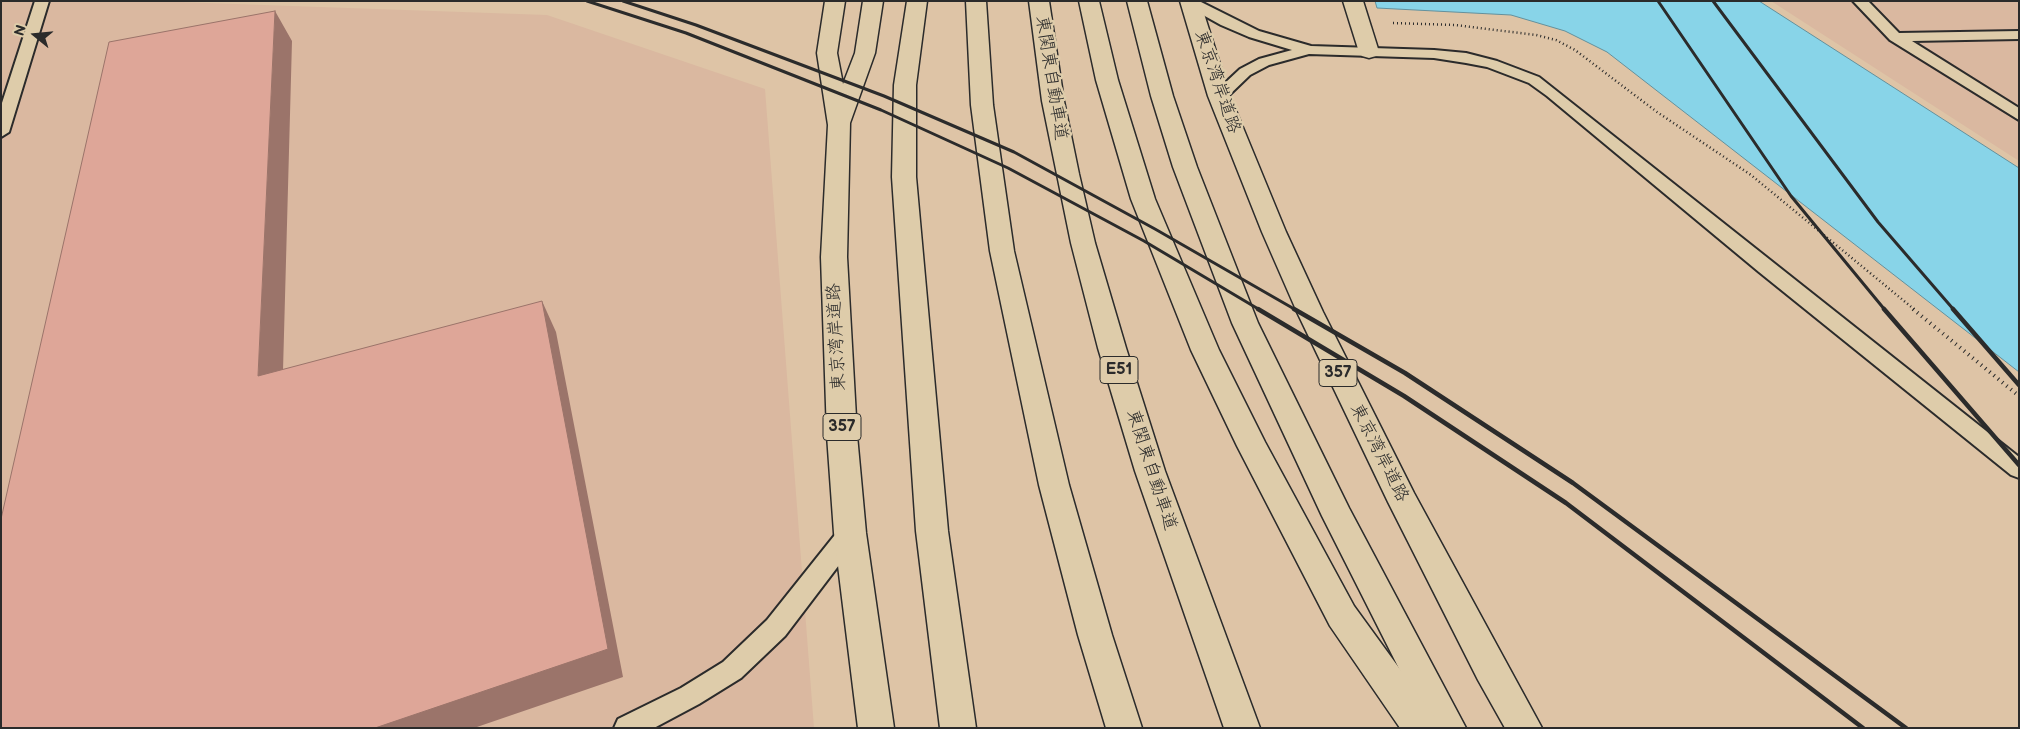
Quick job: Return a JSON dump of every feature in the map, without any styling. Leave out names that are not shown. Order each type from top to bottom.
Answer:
[{"type":"main road","name":"東京湾岸道路","points":[[835,1],[827,53],[838,125],[834,257],[842,435],[850,533],[876,728]]},
{"type":"main road","name":"東京湾岸道路","points":[[838,125],[865,52],[873,1]]},
{"type":"main road","points":[[917,1],[905,85],[902,134],[904,177],[922,385],[932,531],[958,728]]},
{"type":"main road","points":[[976,1],[982,105],[1002,251],[1056,495],[1095,635],[1124,728]]},
{"type":"main road","name":"東関東自動車道","points":[[1039,1],[1053,101],[1067,174],[1083,243],[1112,348],[1150,471],[1242,728]]},
{"type":"main road","points":[[1088,1],[1107,80],[1143,199],[1205,350],[1252,446],[1342,616],[1421,728]]},
{"type":"main road","points":[[1137,1],[1162,96],[1185,167],[1245,323],[1337,516],[1448,728]]},
{"type":"main road","name":"東京湾岸道路","points":[[1190,1],[1219,96],[1274,232],[1348,393],[1486,660],[1524,728]]},
{"type":"main road","points":[[1353,1],[1369,52]]},
{"type":"lane","points":[[1,132],[42,1]]},
{"type":"lane","points":[[1190,1],[1226,22],[1254,34],[1310,50],[1434,54],[1492,64],[1534,80],[1553,92],[1766,268],[2019,469]]},
{"type":"lane","points":[[1860,1],[1895,37],[2019,115]]},
{"type":"lane","points":[[1895,37],[2019,36]]},
{"type":"lane","points":[[1219,96],[1245,72],[1264,62],[1310,50]]},
{"type":"lane","points":[[627,728],[690,696],[732,670],[776,628],[850,533]]},
{"type":"path","points":[[1359,22],[1454,25],[1507,31],[1556,40],[1575,50],[1657,112],[1751,175],[2019,396]]},
{"type":"shaded area","points":[[1,1],[150,1],[547,15],[765,89],[814,728],[1,728]]},
{"type":"shaded area","points":[[1771,1],[2019,1],[2019,161]]},
{"type":"water","points":[[1375,1],[1759,1],[2019,168],[2019,372],[1607,52],[1565,31],[1511,15],[1377,8]]},
{"type":"building","points":[[275,11],[258,376],[542,301],[608,649],[375,728],[1,728],[1,519],[109,42]]},
{"type":"railway","points":[[587,1],[686,33],[881,110],[1008,168],[1144,241],[1260,310]]},
{"type":"railway","points":[[623,1],[696,25],[884,96],[1014,152],[1155,229],[1296,310]]},
{"type":"railway","points":[[1658,1],[1791,196],[1885,310]]},
{"type":"railway","points":[[1713,1],[1878,222],[1954,310]]},
{"type":"railway","points":[[1258,309],[1404,396],[1566,503],[1863,728]]},
{"type":"railway","points":[[1294,309],[1405,373],[1573,483],[1906,728]]},
{"type":"railway","points":[[1884,309],[2019,465]]},
{"type":"railway","points":[[1953,309],[2019,385]]}]
